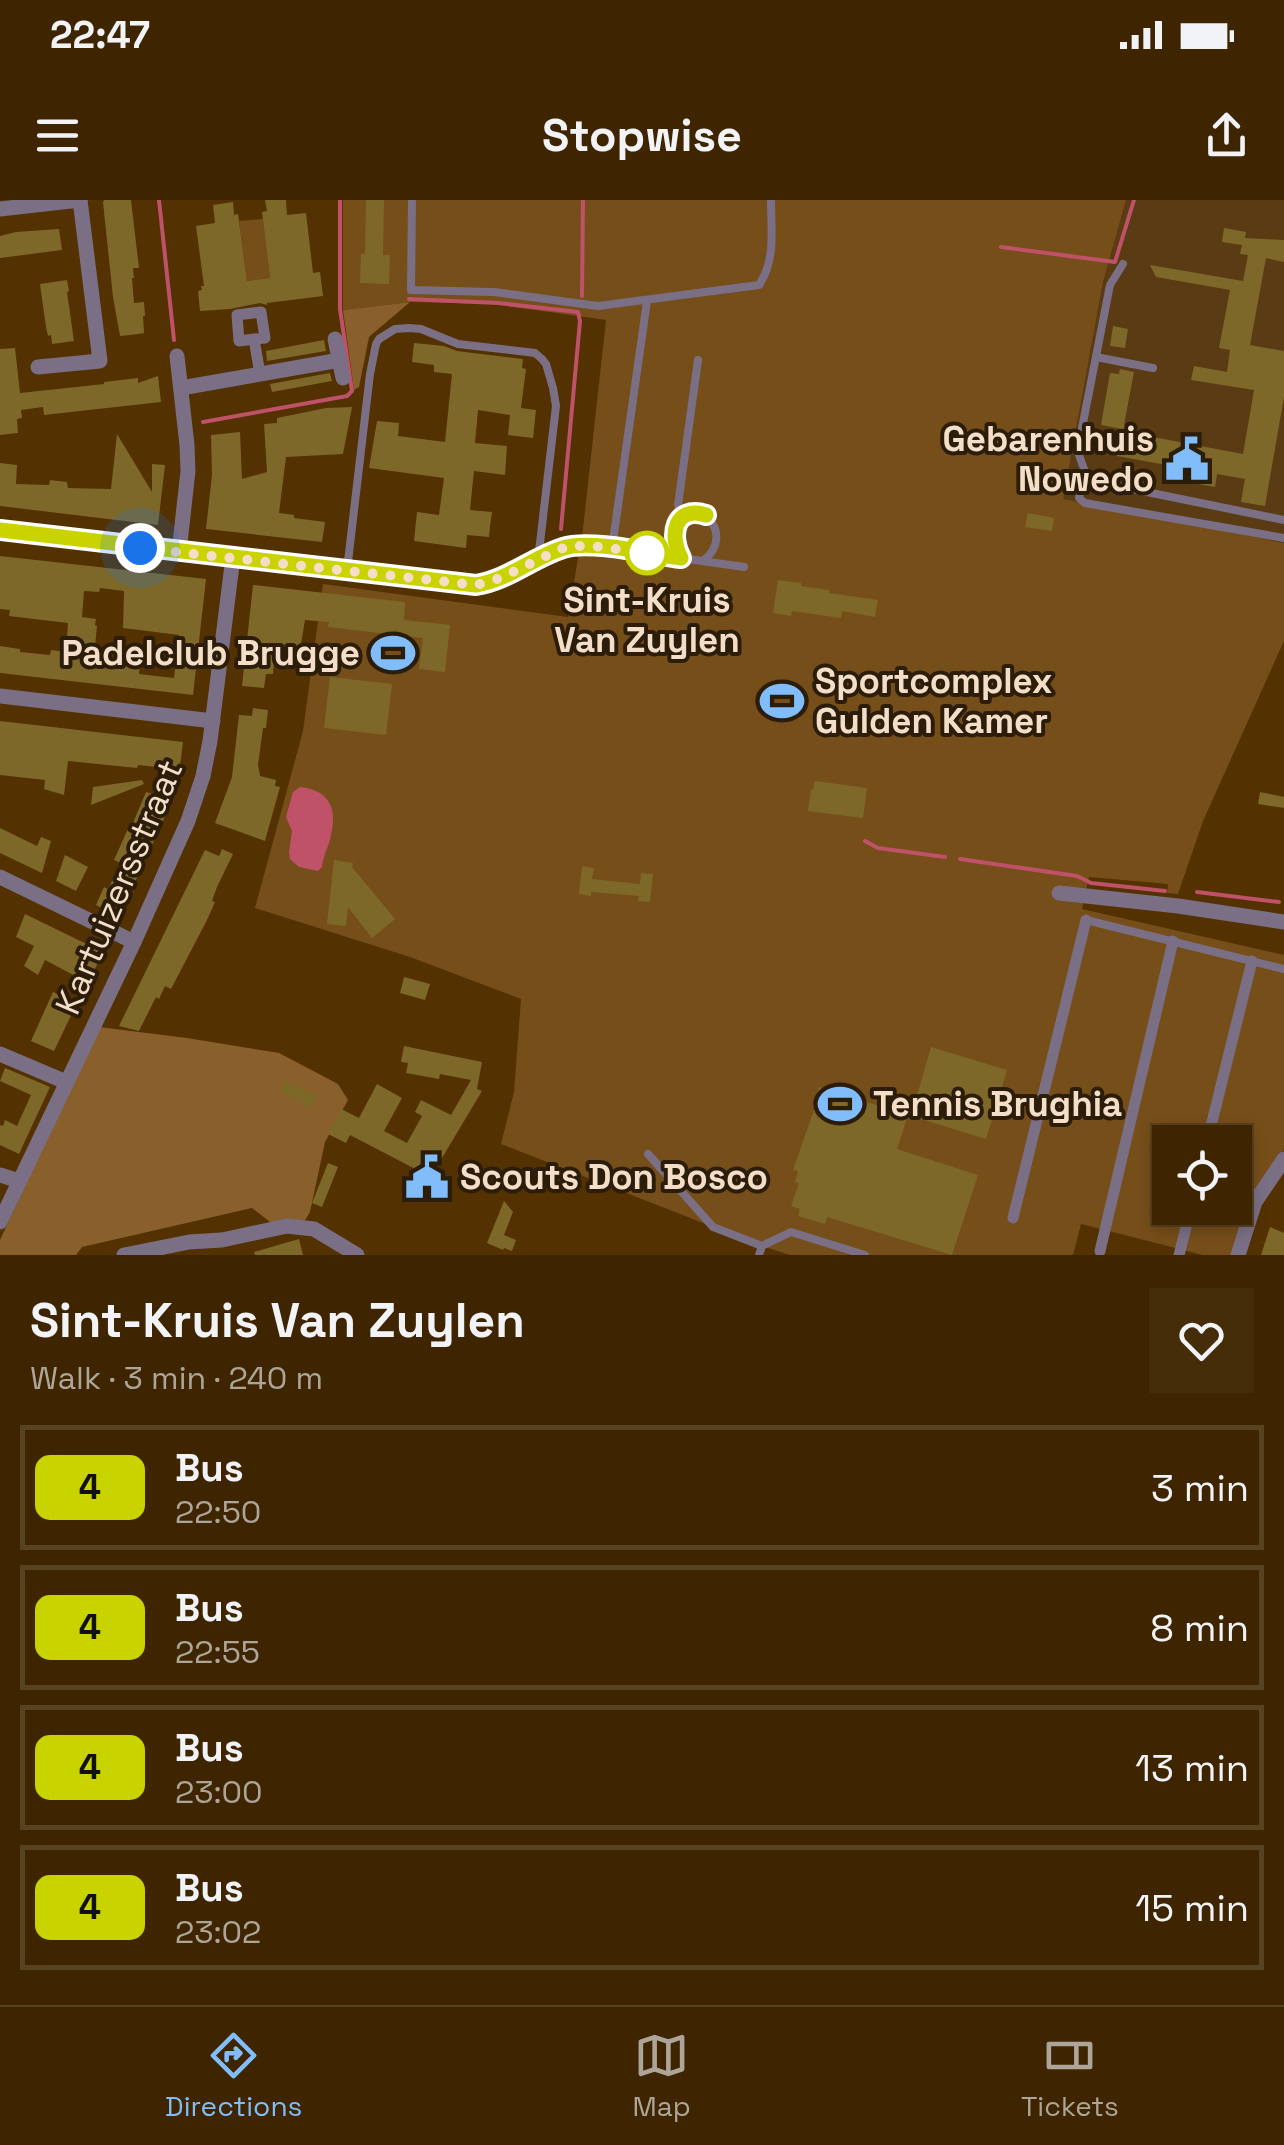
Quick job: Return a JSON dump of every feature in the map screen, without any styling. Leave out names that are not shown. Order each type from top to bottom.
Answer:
[{"type":"street","points":[[0,209],[80,200],[100,361],[38,368]]},
{"type":"street","points":[[254,339],[260,374]]},
{"type":"street","points":[[335,339],[343,378]]},
{"type":"street","points":[[177,356],[188,471],[180,552]]},
{"type":"street","points":[[181,388],[340,360]]},
{"type":"street","points":[[0,530],[476,585],[501,578],[570,546],[681,558]]},
{"type":"street","name":"Kartuizersstraat","points":[[0,1222],[188,821],[203,776],[213,721],[233,557]]},
{"type":"street","points":[[0,696],[213,721]]},
{"type":"street","points":[[0,877],[134,942]]},
{"type":"street","points":[[1059,893],[1284,922]]},
{"type":"street","points":[[1013,1218],[1086,920]]},
{"type":"street","points":[[1100,1252],[1173,942]]},
{"type":"street","points":[[1211,1125],[1252,961]]},
{"type":"street","points":[[0,1054],[66,1082]]},
{"type":"street","points":[[1238,1255],[1256,1202],[1284,1159]]},
{"type":"street","points":[[0,1174],[19,1181]]},
{"type":"street","points":[[1179,1255],[1187,1225]]},
{"type":"street","points":[[124,1255],[287,1226],[314,1230],[356,1255]]},
{"type":"lane","points":[[412,200],[412,290],[494,292],[598,306],[758,286],[767,273],[771,254],[771,200]]},
{"type":"lane","points":[[1088,480],[1079,455],[1082,428],[1110,285],[1123,264]]},
{"type":"lane","points":[[612,548],[647,301]]},
{"type":"lane","points":[[347,570],[376,344],[395,329],[409,328],[458,344],[535,353],[546,364],[556,406],[538,560]]},
{"type":"lane","points":[[1096,357],[1153,368]]},
{"type":"lane","points":[[682,517],[678,505],[698,360]]},
{"type":"lane","points":[[1088,480],[1284,520]]},
{"type":"lane","points":[[1088,480],[1081,486],[1079,498],[1085,503],[1284,538]]},
{"type":"lane","points":[[702,561],[715,546],[716,533],[712,520],[698,512],[682,517],[675,529],[674,541],[681,558],[702,561],[744,566]]},
{"type":"lane","points":[[1086,920],[1284,969]]},
{"type":"lane","points":[[648,1154],[712,1226],[760,1250],[791,1232],[865,1255]]},
{"type":"shaded area","name":"Sportcomplex Gulden Kamer","points":[[343,200],[1126,200],[1103,282],[1063,499],[1284,543],[1284,641],[1203,821],[1178,894],[1167,893],[1168,884],[1089,877],[1082,909],[1284,955],[1284,1149],[1252,1197],[1252,1125],[1152,1125],[1152,1225],[1241,1225],[1233,1255],[1203,1255],[1081,1224],[1073,1255],[790,1255],[762,1246],[501,1144],[514,1092],[521,999],[410,957],[255,908],[303,731],[323,584],[568,617],[583,529],[606,320],[492,304],[410,302],[343,310]]},
{"type":"shaded area","points":[[1126,200],[1284,200],[1284,543],[1062,499],[1103,282]]},
{"type":"shaded area","points":[[263,219],[270,278],[247,281],[239,221]]},
{"type":"shaded area","points":[[410,302],[369,337],[359,387],[354,390],[343,310]]},
{"type":"shaded area","points":[[300,787],[318,792],[332,808],[330,839],[318,871],[299,867],[290,859],[292,831],[286,817],[293,792]]},
{"type":"shaded area","points":[[99,1027],[279,1053],[338,1084],[348,1100],[325,1142],[310,1212],[304,1222],[270,1222],[252,1208],[82,1247],[76,1255],[0,1255],[0,1240]]},
{"type":"building","points":[[104,200],[131,200],[139,268],[133,268],[134,303],[144,302],[144,333],[120,336]]},
{"type":"building","points":[[265,200],[286,200],[287,215],[306,213],[313,273],[320,272],[323,296],[200,311],[198,291],[204,286],[196,226],[215,223],[213,205],[233,202],[247,281],[270,278],[262,212],[267,211]]},
{"type":"building","points":[[366,200],[384,200],[383,255],[390,255],[389,284],[360,283]]},
{"type":"building","points":[[1224,228],[1246,232],[1245,238],[1284,240],[1284,262],[1266,258],[1250,345],[1284,351],[1284,397],[1265,506],[1241,502],[1245,479],[1217,474],[1215,487],[1192,483],[1194,470],[1117,456],[1122,429],[1101,425],[1110,373],[1119,374],[1120,369],[1134,372],[1124,425],[1138,428],[1137,434],[1243,454],[1254,390],[1191,380],[1194,366],[1227,372],[1230,350],[1219,348],[1230,290],[1156,277],[1150,265],[1243,281],[1248,255],[1240,254],[1242,245],[1222,242]]},
{"type":"building","points":[[59,229],[62,250],[0,258],[0,236]]},
{"type":"building","points":[[67,280],[74,341],[52,344],[40,284]]},
{"type":"building","points":[[1113,326],[1128,329],[1125,348],[1110,346]]},
{"type":"building","points":[[324,340],[326,351],[267,361],[266,351]]},
{"type":"building","points":[[414,343],[523,359],[522,368],[526,369],[521,408],[536,410],[533,438],[508,435],[510,415],[478,410],[475,443],[507,446],[505,475],[474,471],[470,510],[492,512],[489,537],[467,535],[466,548],[414,541],[417,512],[439,515],[444,478],[369,468],[377,421],[399,423],[398,436],[445,442],[452,374],[434,372],[434,365],[412,362]]},
{"type":"building","points":[[15,348],[20,393],[138,378],[138,383],[158,376],[161,402],[44,415],[43,407],[21,410],[18,433],[0,435],[0,349]]},
{"type":"building","points":[[330,373],[332,381],[272,392],[270,384]]},
{"type":"building","points":[[352,407],[343,454],[286,457],[279,513],[325,522],[322,542],[206,529],[212,475],[211,435],[240,432],[242,479],[267,472],[264,424],[326,408]]},
{"type":"building","points":[[117,434],[152,492],[152,464],[165,465],[158,525],[0,506],[0,463],[17,465],[16,484],[49,485],[50,480],[67,482],[68,488],[111,489]]},
{"type":"building","points":[[1028,513],[1054,518],[1052,531],[1025,527]]},
{"type":"building","points":[[0,556],[206,579],[193,695],[0,673],[0,646],[50,655],[51,650],[66,652],[68,623],[9,616],[10,610],[0,609]],"holes":[[[84,591],[124,591],[123,628],[179,635],[174,678],[139,674],[140,661],[94,656],[96,619],[82,617]]]},
{"type":"building","points":[[778,580],[878,600],[875,617],[842,611],[841,618],[792,611],[791,616],[773,613]]},
{"type":"building","points":[[253,585],[405,602],[404,620],[450,625],[445,672],[419,669],[423,638],[328,627],[329,622],[305,620],[300,650],[275,647],[273,674],[266,674],[264,688],[242,686]]},
{"type":"building","points":[[330,677],[392,684],[386,735],[324,728]]},
{"type":"building","points":[[253,708],[268,710],[258,765],[260,776],[276,780],[275,786],[280,787],[265,841],[215,823],[232,777],[239,715],[252,716]]},
{"type":"building","points":[[0,721],[183,742],[180,766],[178,773],[138,765],[137,768],[68,761],[64,795],[44,789],[45,780],[0,775]]},
{"type":"building","points":[[178,776],[166,814],[119,917],[96,905],[121,863],[114,860],[146,792],[157,795],[162,778]]},
{"type":"building","points":[[142,780],[144,784],[91,805],[93,787]]},
{"type":"building","points":[[815,781],[867,788],[863,818],[808,811]]},
{"type":"building","points":[[1260,792],[1284,797],[1284,808],[1258,804]]},
{"type":"building","points":[[0,828],[37,846],[41,837],[51,841],[42,873],[0,853]]},
{"type":"building","points":[[222,849],[233,854],[207,920],[171,989],[165,986],[159,999],[156,997],[139,1031],[119,1026],[205,850],[219,856]]},
{"type":"building","points":[[65,855],[88,867],[76,891],[56,881]]},
{"type":"building","points":[[334,860],[353,863],[352,867],[395,919],[372,938],[348,907],[346,926],[327,924]]},
{"type":"building","points":[[582,866],[594,868],[592,879],[640,884],[641,873],[653,874],[650,902],[638,901],[639,896],[579,894]]},
{"type":"building","points":[[25,914],[103,952],[94,971],[86,967],[81,979],[45,960],[38,975],[24,966],[34,946],[16,937]]},
{"type":"building","points":[[404,977],[430,984],[425,1000],[400,993]]},
{"type":"building","points":[[53,992],[77,1003],[54,1051],[31,1041]]},
{"type":"building","points":[[404,1046],[482,1062],[477,1089],[482,1091],[442,1158],[434,1154],[423,1173],[350,1135],[346,1143],[328,1134],[341,1109],[359,1118],[377,1084],[402,1098],[384,1131],[407,1143],[422,1116],[415,1112],[421,1100],[451,1115],[471,1080],[406,1073],[408,1063],[401,1062]]},
{"type":"building","points":[[931,1047],[1007,1070],[986,1139],[911,1116]]},
{"type":"building","points":[[5,1068],[50,1087],[19,1154],[0,1145],[0,1125],[5,1120],[17,1126],[31,1095],[0,1081]]},
{"type":"building","points":[[285,1080],[317,1096],[311,1108],[280,1092]]},
{"type":"building","points":[[819,1087],[908,1115],[897,1149],[978,1175],[952,1255],[827,1217],[825,1224],[798,1216],[800,1209],[791,1206],[799,1183],[795,1182],[798,1171],[793,1170]]},
{"type":"building","points":[[328,1163],[338,1167],[322,1207],[312,1203]]},
{"type":"building","points":[[504,1201],[513,1212],[504,1235],[516,1240],[512,1251],[487,1243]]},
{"type":"building","points":[[1270,1227],[1284,1233],[1284,1255],[1261,1255]]},
{"type":"building","points":[[299,1239],[303,1255],[254,1252]]},
{"type":"waterway","points":[[159,200],[174,340]]},
{"type":"waterway","points":[[203,422],[347,396],[352,391],[340,309],[340,200]]},
{"type":"waterway","points":[[582,296],[583,200]]},
{"type":"waterway","points":[[1001,247],[1115,262],[1134,200]]},
{"type":"waterway","points":[[409,299],[578,312],[561,529]]},
{"type":"waterway","points":[[865,841],[878,848],[945,857]]},
{"type":"waterway","points":[[960,859],[1077,876],[1091,883],[1165,891]]},
{"type":"waterway","points":[[1197,892],[1279,902]]},
{"type":"bus line","name":"4","points":[[0,530],[476,585],[501,578],[570,546],[681,558],[674,541],[675,529],[682,517],[690,513],[706,515]]},
{"type":"place","name":"Gebarenhuis Nowedo","points":[[1187,459]]},
{"type":"place","name":"Sint-Kruis Van Zuylen","points":[[647,553]]},
{"type":"place","name":"Padelclub Brugge","points":[[393,653]]},
{"type":"place","name":"Sportcomplex Gulden Kamer","points":[[782,701]]},
{"type":"place","name":"Tennis Brughia","points":[[840,1104]]},
{"type":"place","name":"Scouts Don Bosco","points":[[427,1177]]},
{"type":"route","points":[[140,548],[476,585],[501,578],[570,546],[647,553]]}]
